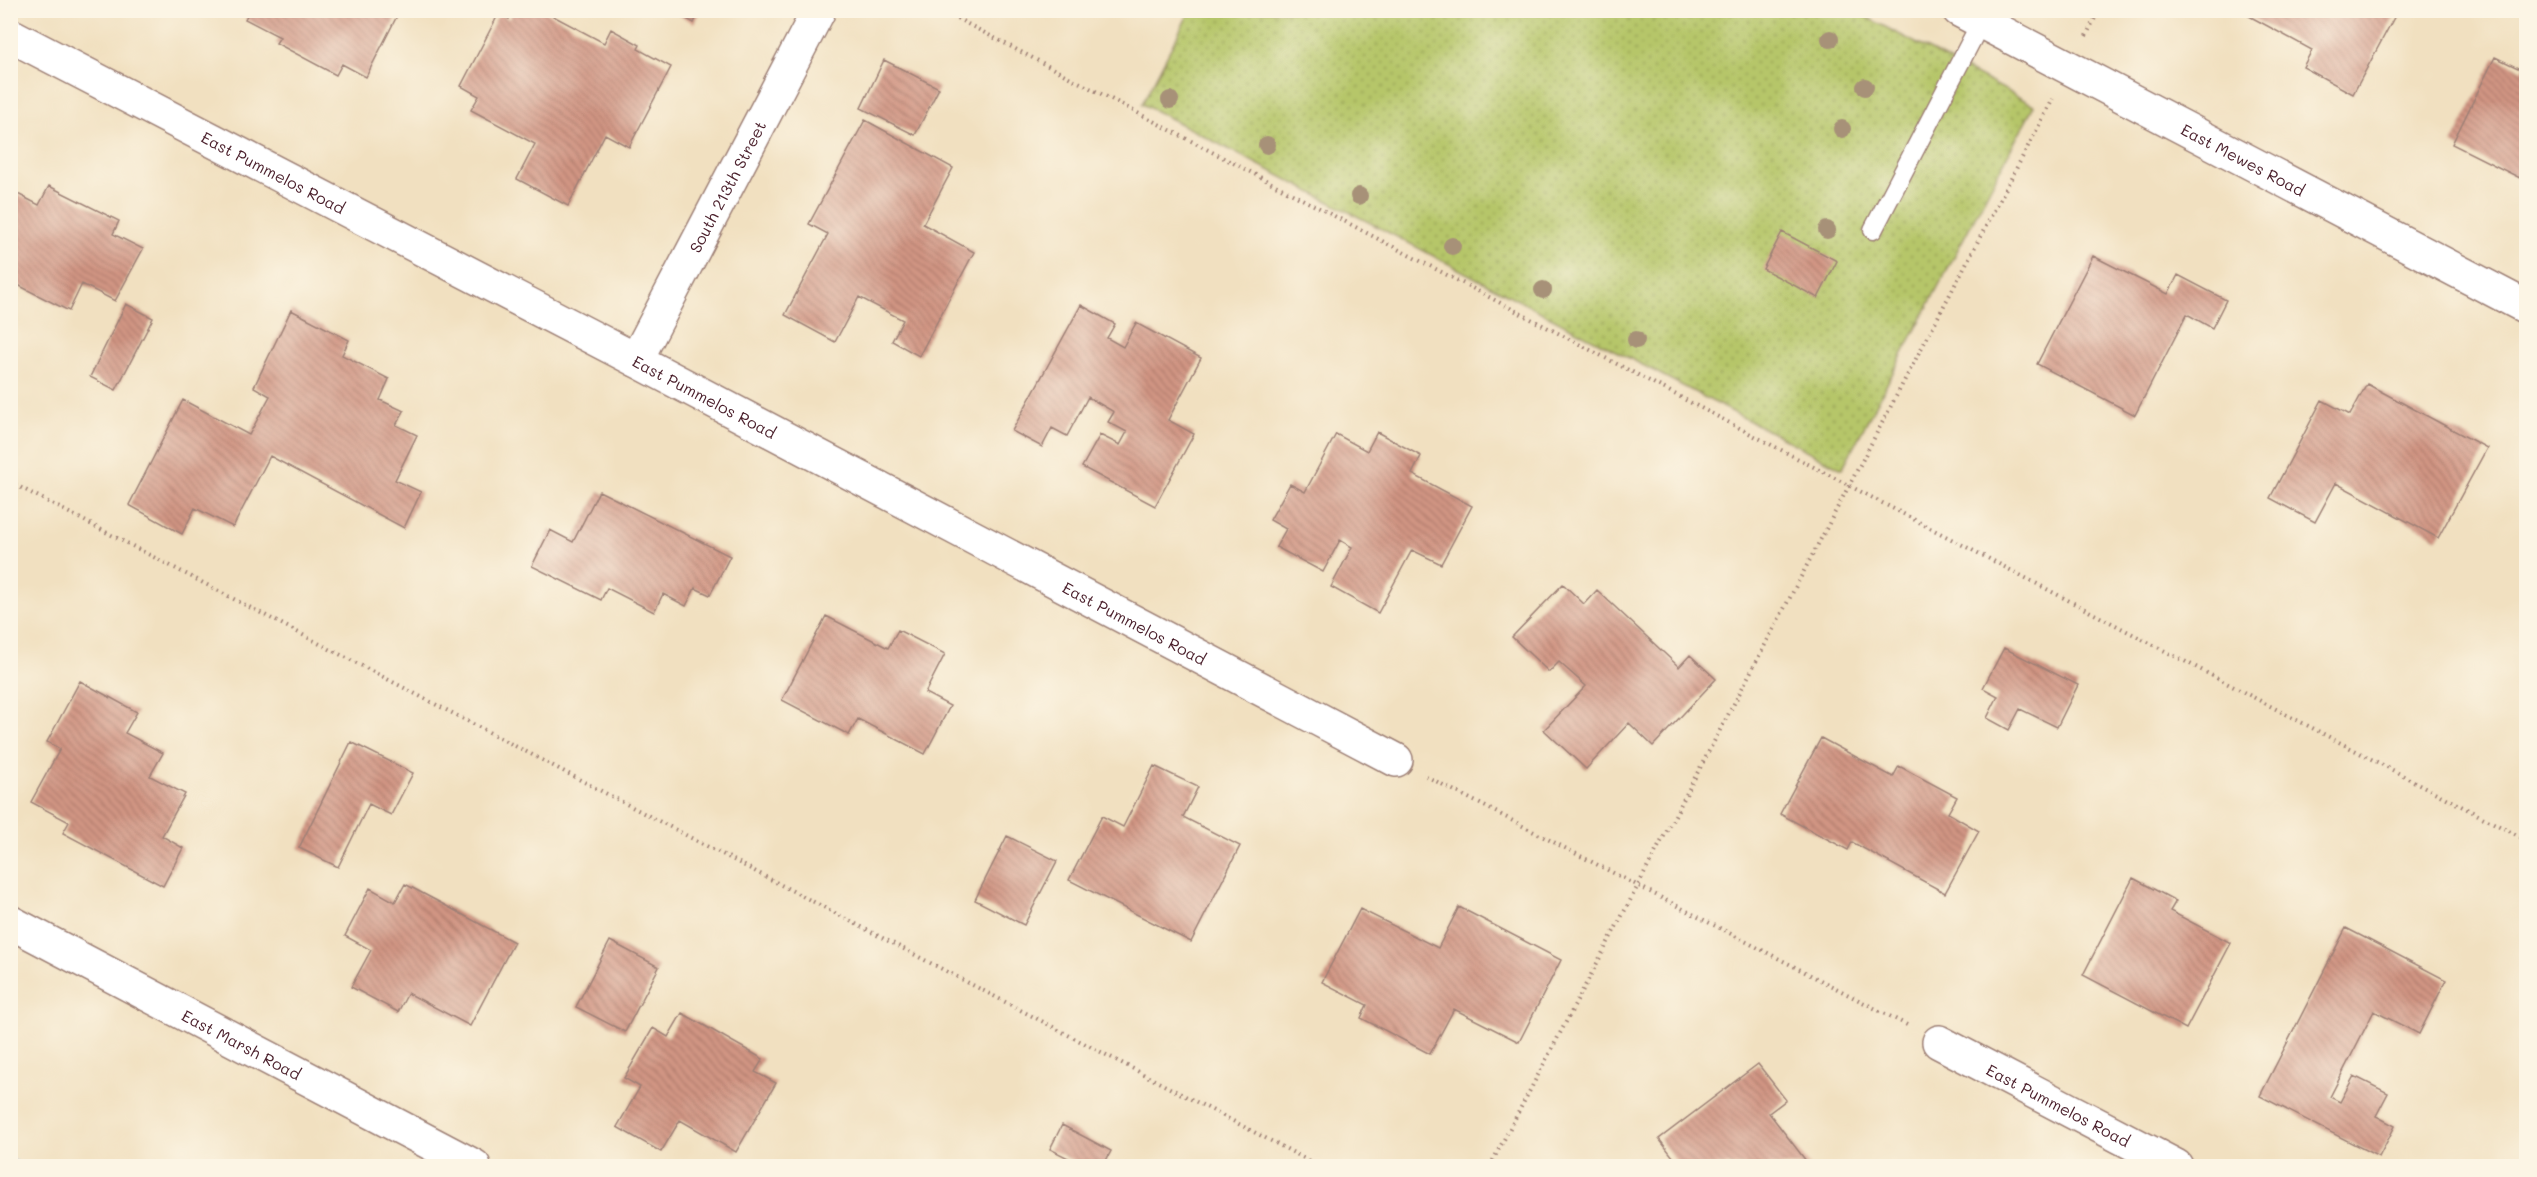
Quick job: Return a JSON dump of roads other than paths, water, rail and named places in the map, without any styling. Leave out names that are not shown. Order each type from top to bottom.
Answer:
[{"type":"street","name":"South 213th Street","points":[[636,360],[819,10]]},
{"type":"street","name":"East Mewes Road","points":[[1970,16],[2526,307]]},
{"type":"street","name":"East Pummelos Road","points":[[10,35],[636,360],[1396,760]]},
{"type":"street","name":"East Marsh Road","points":[[10,922],[474,1167]]},
{"type":"street","name":"East Pummelos Road","points":[[1940,1042],[2176,1167]]},
{"type":"lane","points":[[1873,230],[1970,16]]}]
